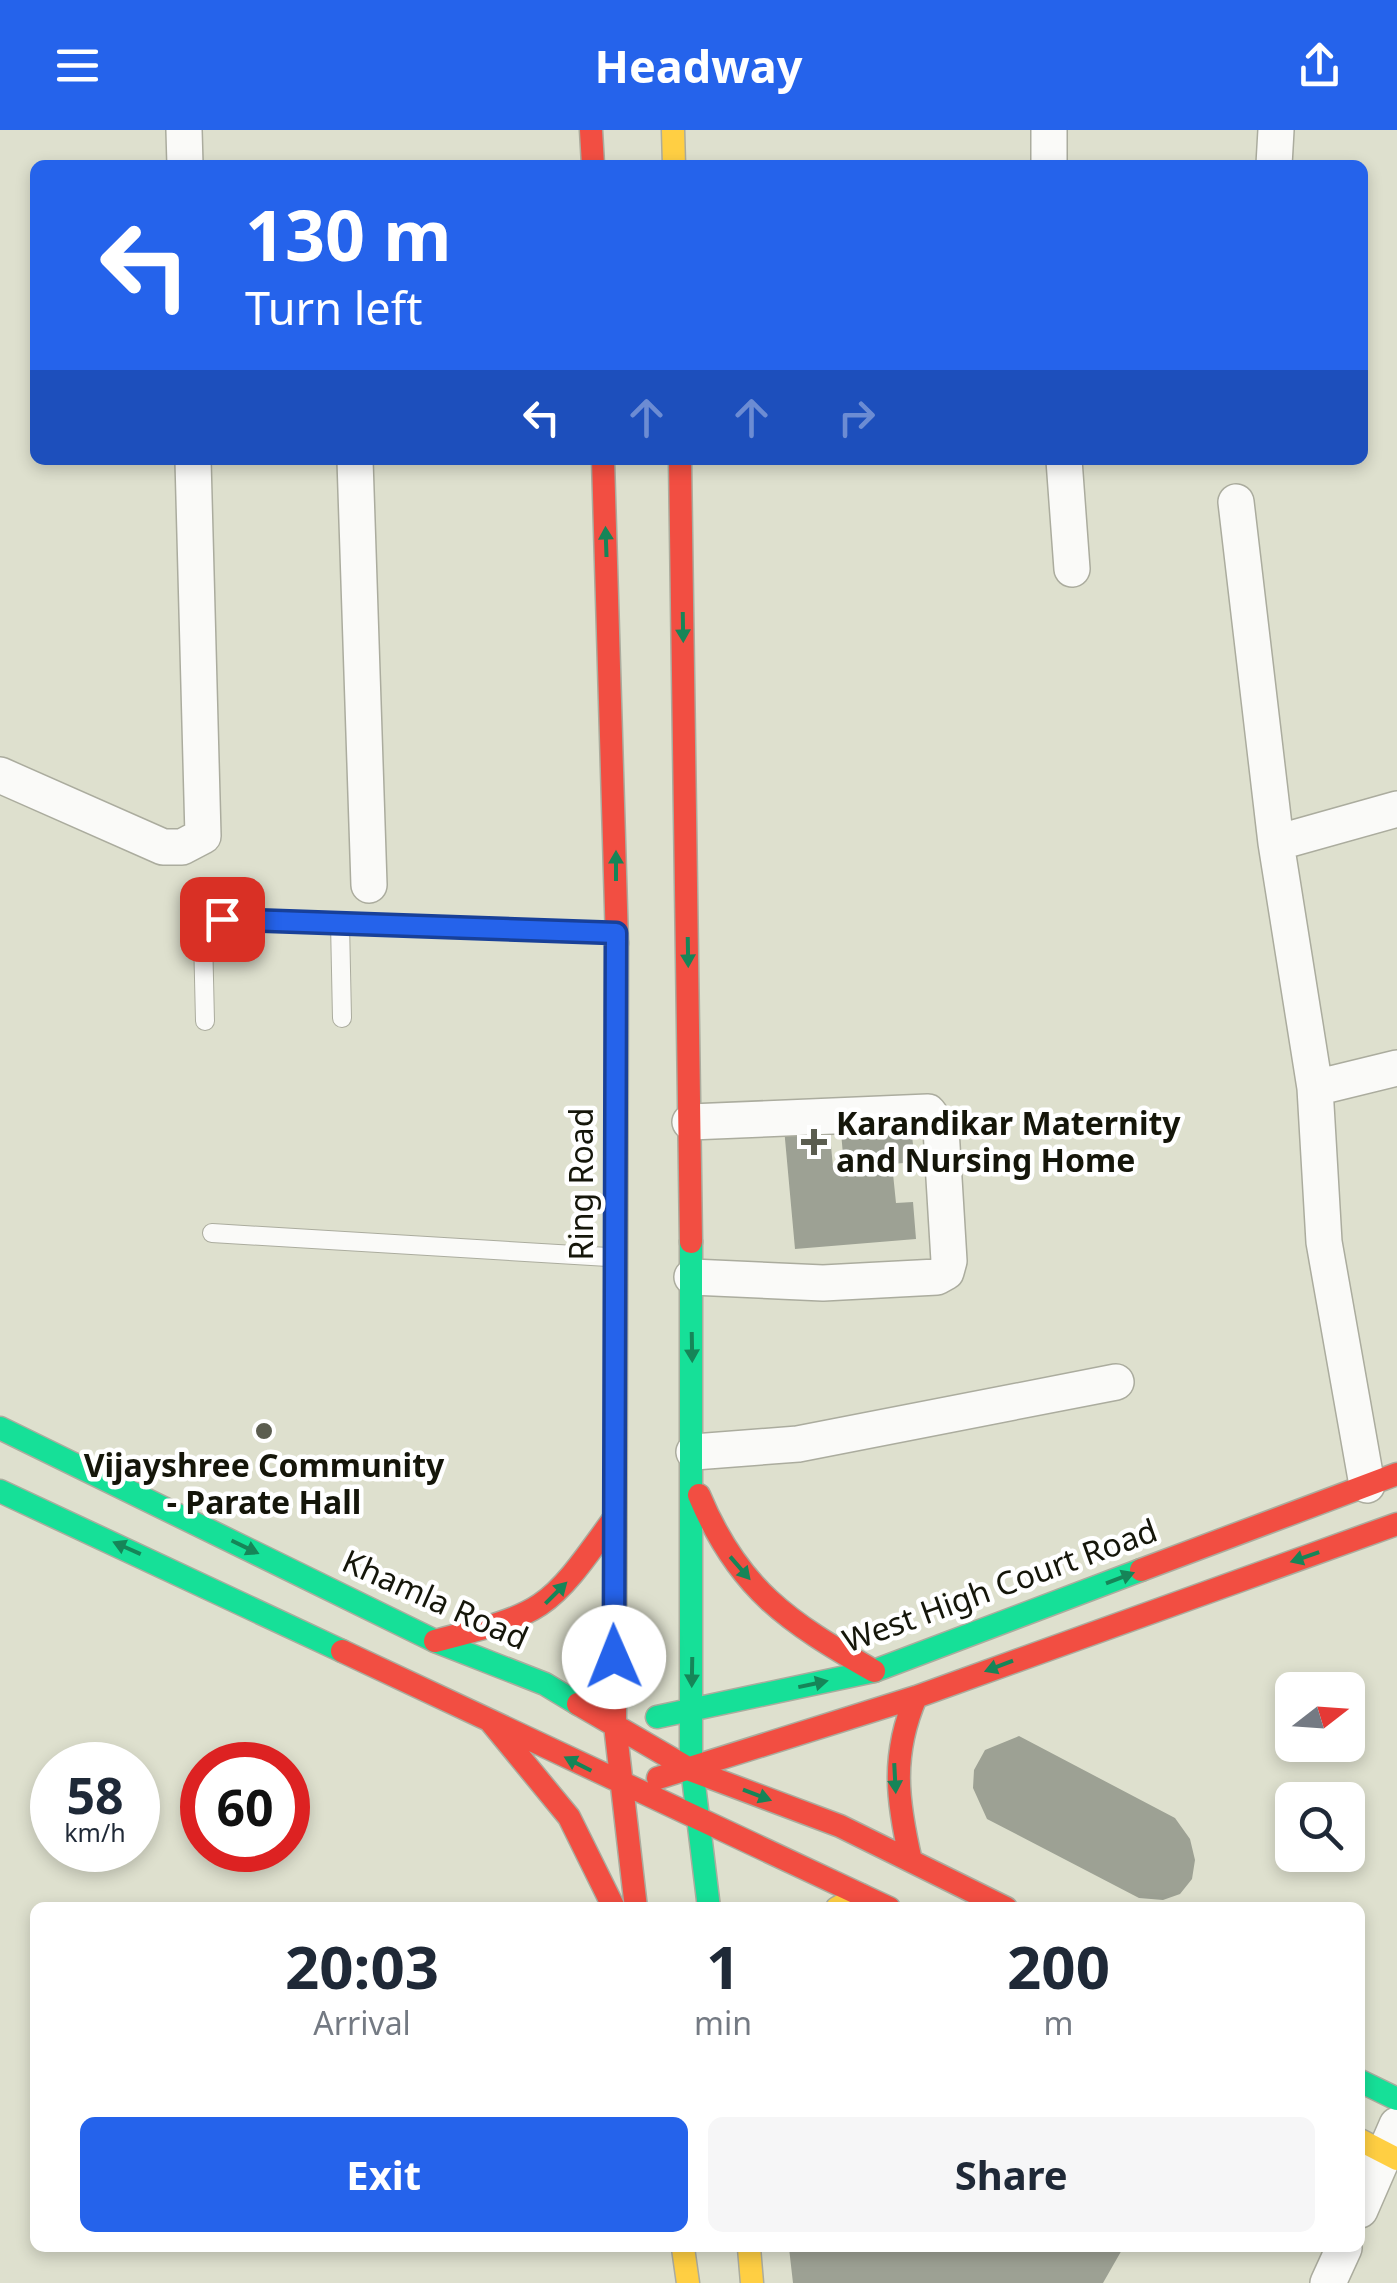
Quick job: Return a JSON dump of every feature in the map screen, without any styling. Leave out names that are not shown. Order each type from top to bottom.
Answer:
[{"type":"main road","points":[[592,130],[593,160]]},
{"type":"main road","points":[[674,130],[674,160]]},
{"type":"main road","name":"Ring Road","points":[[603,465],[616,933],[612,1521],[615,1725],[635,1902]]},
{"type":"main road","points":[[680,465],[694,1467],[691,1710],[696,1816],[708,1902]]},
{"type":"main road","name":"Khamla Road","points":[[0,1428],[435,1641],[545,1684],[693,1771],[840,1826],[994,1902]]},
{"type":"main road","points":[[694,1467],[720,1545],[774,1607],[823,1643],[874,1671]]},
{"type":"main road","name":"West High Court Road","points":[[615,1725],[874,1671],[1382,1479]]},
{"type":"main road","points":[[0,1491],[490,1720],[620,1785],[696,1816],[877,1902]]},
{"type":"main road","points":[[435,1641],[524,1616],[544,1605],[560,1592],[612,1521]]},
{"type":"main road","points":[[620,1785],[693,1771],[916,1697],[1397,1524]]},
{"type":"main road","points":[[911,1861],[893,1771],[898,1736],[916,1697]]},
{"type":"main road","points":[[490,1720],[569,1817],[611,1902]]},
{"type":"main road","points":[[848,1902],[862,1894]]},
{"type":"main road","points":[[1365,2083],[1397,2099]]},
{"type":"main road","points":[[684,2252],[688,2283]]},
{"type":"main road","points":[[748,2252],[752,2283]]},
{"type":"street","points":[[184,130],[185,160]]},
{"type":"street","points":[[1049,130],[1049,160]]},
{"type":"street","points":[[1274,160],[1276,130]]},
{"type":"street","points":[[0,775],[163,847],[182,846],[203,836],[193,465]]},
{"type":"street","points":[[355,465],[369,885]]},
{"type":"street","points":[[1064,465],[1072,570]]},
{"type":"street","points":[[1236,502],[1276,844],[1315,1088],[1324,1242],[1382,1479]]},
{"type":"street","points":[[1276,844],[1397,809]]},
{"type":"street","points":[[1315,1088],[1397,1068]]},
{"type":"street","points":[[690,1122],[928,1112],[941,1129],[949,1261],[946,1272],[937,1278],[823,1283],[692,1276]]},
{"type":"street","points":[[694,1467],[1116,1382]]},
{"type":"street","points":[[1365,2197],[1385,2144]]},
{"type":"street","points":[[1328,2283],[1342,2252]]},
{"type":"lane","points":[[205,1022],[203,936],[209,926],[222,919],[616,933]]},
{"type":"lane","points":[[340,923],[342,1018]]},
{"type":"lane","points":[[212,1233],[614,1257]]},
{"type":"building","points":[[910,1118],[915,1162],[892,1164],[896,1203],[913,1202],[916,1239],[795,1249],[784,1128],[829,1125],[833,1167],[844,1166],[840,1121]]},
{"type":"building","points":[[1019,1736],[1175,1818],[1190,1839],[1195,1860],[1192,1879],[1180,1894],[1163,1900],[1139,1898],[987,1819],[973,1788],[974,1770],[985,1750]]},
{"type":"building","points":[[789,2252],[1121,2252],[1103,2283],[793,2283]]},
{"type":"traffic: fast","points":[[691,1242],[691,1760],[708,1902]]},
{"type":"traffic: fast","points":[[0,1428],[435,1641],[545,1684],[578,1704]]},
{"type":"traffic: fast","points":[[0,1491],[342,1651]]},
{"type":"traffic: fast","points":[[657,1717],[874,1671],[1141,1570]]},
{"type":"traffic: fast","points":[[1365,2083],[1397,2099]]},
{"type":"traffic: slow","points":[[673,130],[674,160]]},
{"type":"traffic: slow","points":[[615,1673],[617,943]]},
{"type":"traffic: slow","points":[[848,1902],[861,1895]]},
{"type":"traffic: slow","points":[[1365,2143],[1397,2159]]},
{"type":"traffic: slow","points":[[684,2252],[688,2283]]},
{"type":"traffic: slow","points":[[749,2252],[752,2283]]},
{"type":"traffic: jam","points":[[591,130],[593,160]]},
{"type":"traffic: jam","points":[[603,465],[617,943]]},
{"type":"traffic: jam","points":[[680,465],[691,1242]]},
{"type":"traffic: jam","points":[[1141,1570],[1397,1474]]},
{"type":"traffic: jam","points":[[699,1495],[731,1555],[769,1600],[816,1636],[874,1671]]},
{"type":"traffic: jam","points":[[435,1641],[500,1623],[540,1605],[572,1574],[612,1521]]},
{"type":"traffic: jam","points":[[658,1778],[916,1697],[1397,1524]]},
{"type":"traffic: jam","points":[[342,1651],[876,1902]]},
{"type":"traffic: jam","points":[[615,1673],[615,1725],[635,1902]]},
{"type":"traffic: jam","points":[[911,1861],[899,1778],[903,1739],[916,1697]]},
{"type":"traffic: jam","points":[[578,1704],[693,1771],[840,1826],[994,1902]]},
{"type":"traffic: jam","points":[[490,1721],[569,1817],[611,1902]]},
{"type":"place","name":"Karandikar Maternity and Nursing Home","points":[[814,1142]]},
{"type":"place","name":"Vijayshree Community - Parate Hall","points":[[264,1431]]},
{"type":"route","points":[[222,919],[616,933],[614,1657]]}]
